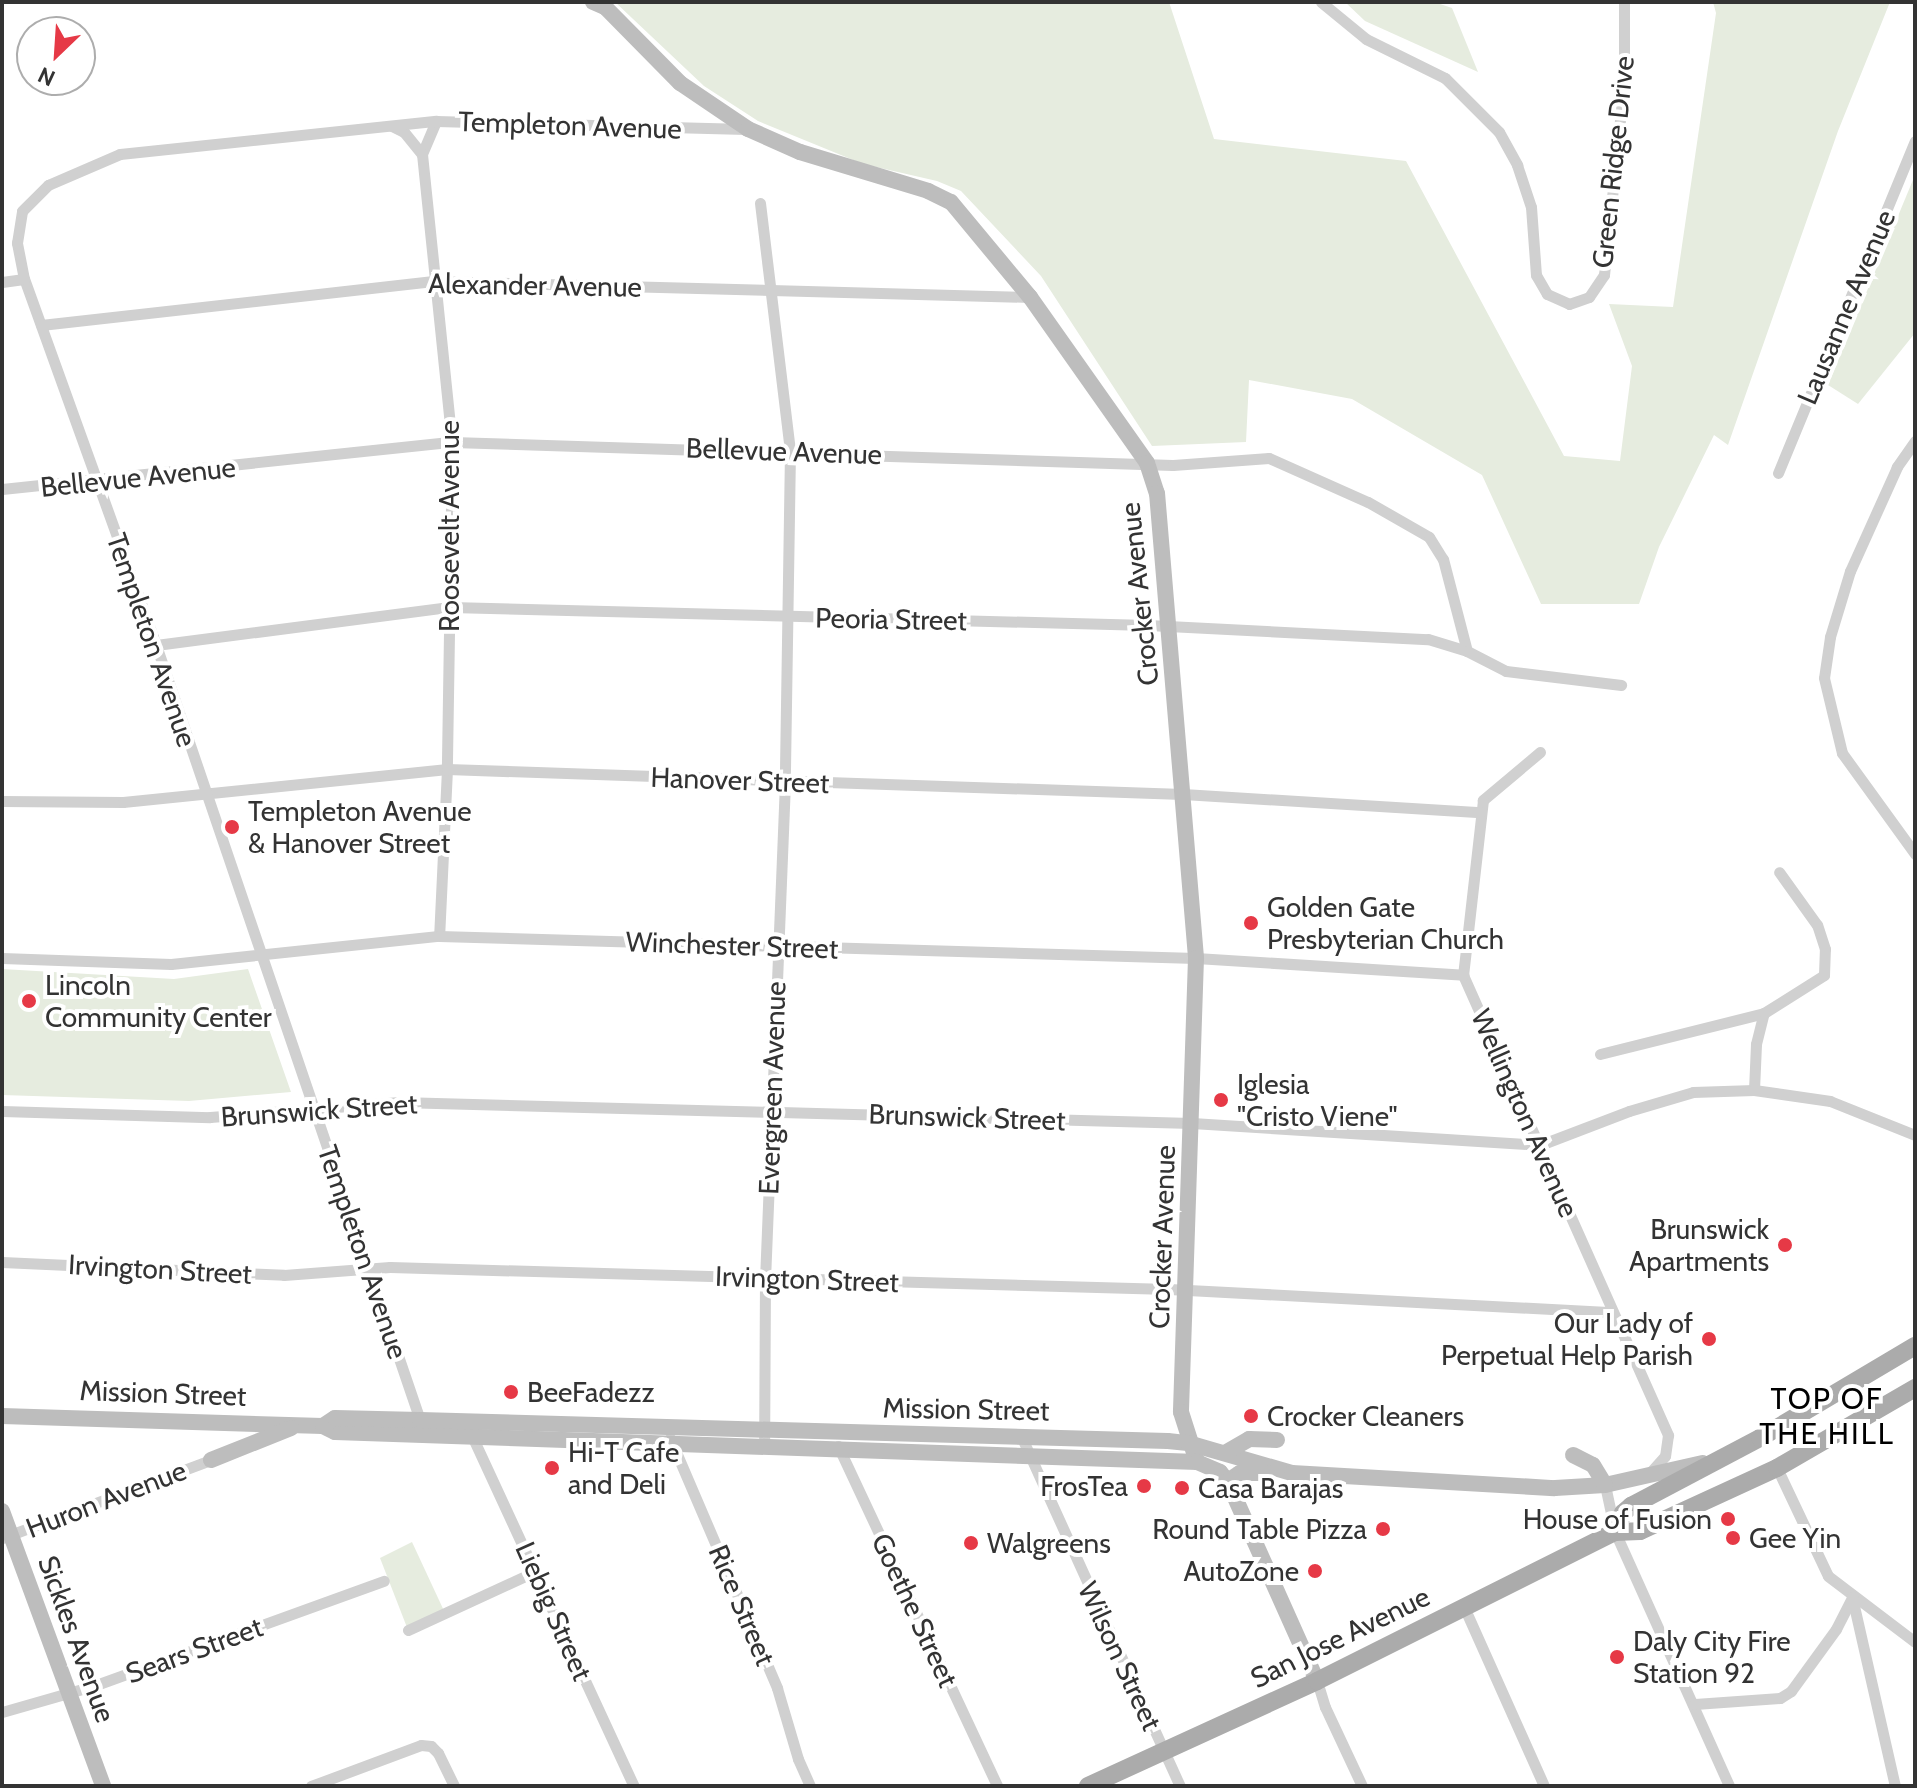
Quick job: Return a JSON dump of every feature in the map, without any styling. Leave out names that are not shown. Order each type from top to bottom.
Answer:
[{"type":"main road","name":"Crocker Avenue","points":[[593,2],[605,7],[680,83],[748,129],[842,166],[941,196],[958,209],[1030,297],[1147,463],[1157,493],[1196,958],[1181,1412],[1188,1443],[1197,1462]]},
{"type":"main road","points":[[1915,1346],[1760,1438],[1631,1506],[1623,1513],[1615,1532],[1640,1531],[1777,1468],[1915,1388]]},
{"type":"main road","name":"Mission Street","points":[[2,1416],[323,1426],[335,1432],[422,1427],[665,1426],[764,1438],[1029,1456],[1197,1462]]},
{"type":"main road","points":[[211,1460],[220,1449],[227,1423]]},
{"type":"main road","points":[[211,1460],[297,1425]]},
{"type":"main road","name":"Mission Street","points":[[422,1427],[472,1436],[673,1443],[764,1438]]},
{"type":"main road","name":"Mission Street","points":[[837,1442],[1022,1438],[1188,1443],[1292,1473],[1555,1488],[1605,1485],[1711,1462]]},
{"type":"main road","points":[[1760,1438],[1777,1468]]},
{"type":"main road","points":[[1225,1453],[1249,1439],[1277,1440]]},
{"type":"main road","points":[[1573,1455],[1593,1465],[1605,1485]]},
{"type":"main road","points":[[1197,1462],[1209,1466],[1228,1481],[1317,1681]]},
{"type":"main road","points":[[1228,1481],[1240,1473],[1292,1473]]},
{"type":"main road","name":"Sickles Avenue","points":[[2,1511],[7,1537],[69,1690],[103,1786]]},
{"type":"main road","name":"San Jose Avenue","points":[[1088,1786],[1317,1681],[1615,1532]]},
{"type":"street","name":"Green Ridge Drive","points":[[1321,2],[1366,39],[1445,78],[1499,132],[1517,165],[1531,207],[1536,275],[1547,294],[1569,304],[1589,297],[1604,275],[1624,83],[1624,2]]},
{"type":"street","name":"Templeton Avenue","points":[[422,1427],[156,645],[24,279],[17,243],[22,211],[48,185],[79,169],[120,154],[436,121],[748,129]]},
{"type":"street","name":"Roosevelt Avenue","points":[[436,121],[422,154],[452,442],[447,769],[439,936]]},
{"type":"street","name":"Templeton Avenue","points":[[391,126],[404,132],[422,154]]},
{"type":"street","name":"Lausanne Avenue","points":[[1778,473],[1915,141]]},
{"type":"street","name":"Evergreen Avenue","points":[[760,203],[790,451],[785,782],[765,1277],[764,1438]]},
{"type":"street","points":[[2,282],[24,279]]},
{"type":"street","name":"Alexander Avenue","points":[[41,325],[436,281],[1030,297]]},
{"type":"street","points":[[1915,441],[1897,467],[1850,571],[1830,637],[1824,678],[1842,753],[1915,854]]},
{"type":"street","name":"Bellevue Avenue","points":[[2,489],[95,482],[452,442],[1173,465],[1269,458],[1368,502],[1429,537],[1443,559],[1467,651]]},
{"type":"street","name":"Peoria Street","points":[[156,645],[450,607],[1168,626],[1428,639],[1467,651],[1506,671],[1621,685]]},
{"type":"street","points":[[1480,812],[1483,800],[1540,752]]},
{"type":"street","name":"Hanover Street","points":[[2,801],[123,802],[447,769],[1183,794],[1480,812]]},
{"type":"street","name":"Wellington Avenue","points":[[1480,812],[1463,975],[1668,1435],[1665,1456],[1647,1476]]},
{"type":"street","points":[[1600,1054],[1764,1013],[1824,975],[1825,949],[1817,925],[1779,872]]},
{"type":"street","name":"Winchester Street","points":[[2,958],[171,964],[439,936],[1196,958],[1463,975]]},
{"type":"street","points":[[1754,1090],[1756,1044],[1764,1013]]},
{"type":"street","name":"Brunswick Street","points":[[2,1111],[210,1117],[399,1102],[1192,1123],[1540,1145],[1629,1111],[1693,1092],[1754,1090],[1830,1101],[1915,1135]]},
{"type":"street","name":"Irvington Street","points":[[2,1262],[284,1275],[369,1268],[1187,1290],[1612,1312]]},
{"type":"street","name":"Rice Street","points":[[665,1426],[777,1688],[798,1759],[810,1786]]},
{"type":"street","name":"Liebig Street","points":[[472,1436],[634,1786]]},
{"type":"street","name":"Wilson Street","points":[[1022,1438],[1180,1786]]},
{"type":"street","name":"Goethe Street","points":[[837,1442],[997,1786]]},
{"type":"street","name":"Huron Avenue","points":[[7,1537],[211,1460]]},
{"type":"street","points":[[1777,1468],[1828,1576],[1915,1642]]},
{"type":"street","points":[[1605,1485],[1615,1532],[1695,1704],[1729,1786]]},
{"type":"street","points":[[408,1630],[536,1571]]},
{"type":"street","name":"Sears Street","points":[[2,1712],[69,1690],[96,1685],[384,1581]]},
{"type":"street","points":[[1695,1704],[1780,1698],[1791,1691],[1836,1629],[1852,1597]]},
{"type":"street","points":[[1852,1597],[1895,1786]]},
{"type":"street","points":[[1464,1607],[1544,1786]]},
{"type":"street","points":[[1317,1681],[1325,1707],[1362,1786]]},
{"type":"street","points":[[311,1786],[421,1745],[431,1746],[438,1753],[454,1786]]},
{"type":"shaded area","points":[[615,2],[1169,2],[1214,139],[1406,161],[1564,456],[1620,461],[1632,366],[1609,304],[1673,307],[1716,13],[1713,2],[1890,2],[1838,131],[1728,445],[1714,435],[1659,547],[1639,604],[1541,604],[1482,475],[1352,399],[1249,380],[1246,442],[1152,446],[1041,276],[961,191],[937,181],[863,164],[758,121],[704,86]]},
{"type":"shaded area","points":[[1345,2],[1434,2],[1452,8],[1478,72],[1365,21]]},
{"type":"shaded area","points":[[1915,175],[1915,333],[1858,404],[1828,385]]},
{"type":"shaded area","points":[[2,969],[174,979],[248,969],[291,1092],[189,1101],[2,1095]]},
{"type":"shaded area","points":[[412,1542],[445,1613],[408,1630],[380,1558]]},
{"type":"place","name":"Templeton Avenue & Hanover Street","points":[[232,827]]},
{"type":"place","name":"Golden Gate Presbyterian Church","points":[[1251,923]]},
{"type":"place","name":"Lincoln Community Center","points":[[29,1001]]},
{"type":"place","name":"Iglesia \"Cristo Viene\"","points":[[1221,1100]]},
{"type":"place","name":"Brunswick Apartments","points":[[1785,1245]]},
{"type":"place","name":"Our Lady of Perpetual Help Parish","points":[[1709,1339]]},
{"type":"place","name":"BeeFadezz","points":[[511,1392]]},
{"type":"place","name":"Crocker Cleaners","points":[[1251,1416]]},
{"type":"place","name":"Hi-T Cafe and Deli","points":[[552,1468]]},
{"type":"place","name":"FrosTea","points":[[1144,1486]]},
{"type":"place","name":"Casa Barajas","points":[[1182,1488]]},
{"type":"place","name":"House of Fusion","points":[[1728,1519]]},
{"type":"place","name":"Round Table Pizza","points":[[1383,1529]]},
{"type":"place","name":"Gee Yin","points":[[1733,1538]]},
{"type":"place","name":"Walgreens","points":[[971,1543]]},
{"type":"place","name":"AutoZone","points":[[1315,1571]]},
{"type":"place","name":"Daly City Fire Station 92","points":[[1617,1657]]},
{"type":"district","name":"TOP OF THE HILL","points":[[1827,1416]]}]
